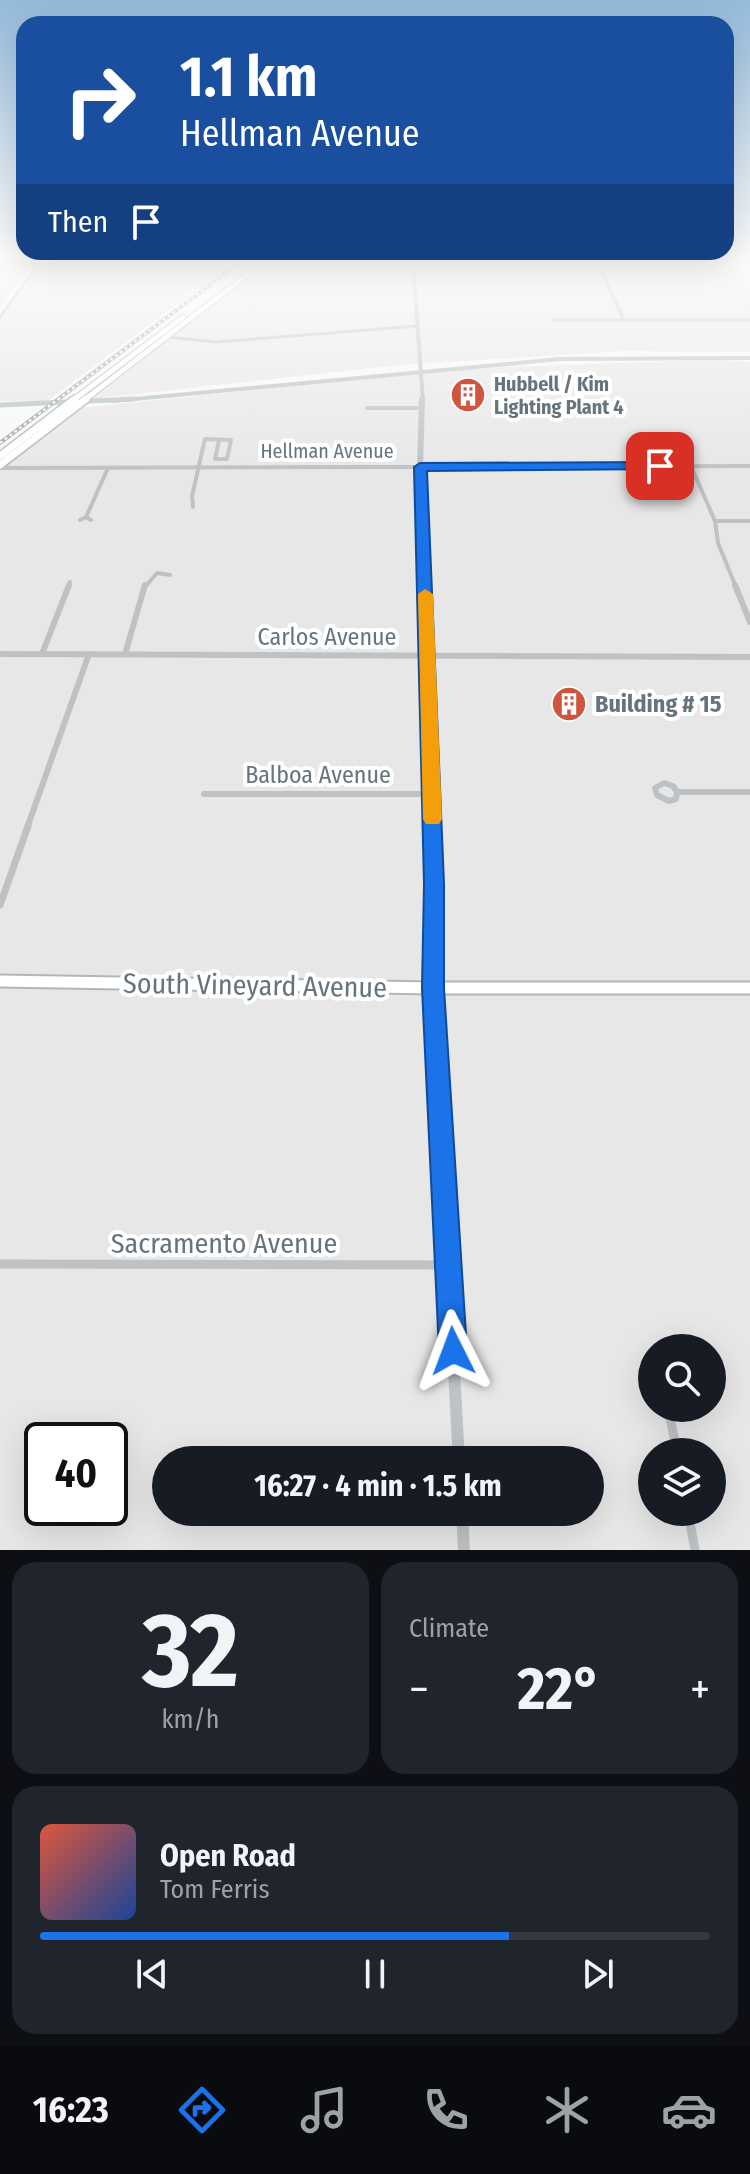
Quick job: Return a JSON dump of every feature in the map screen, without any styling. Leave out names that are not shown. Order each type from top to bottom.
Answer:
[{"type":"main road","points":[[0,466],[168,329]]},
{"type":"main road","points":[[0,456],[63,407],[86,400],[176,329]]},
{"type":"main road","name":"South Vineyard Avenue","points":[[0,981],[433,988],[750,988]]},
{"type":"street","points":[[167,337],[217,342],[375,329]]},
{"type":"street","points":[[417,329],[423,408],[420,467],[432,794],[433,988],[458,1446]]},
{"type":"street","points":[[367,408],[423,408]]},
{"type":"street","points":[[193,507],[192,496],[205,439],[231,440],[227,459],[215,459],[219,440]]},
{"type":"street","name":"Hellman Avenue","points":[[0,466],[750,466]]},
{"type":"street","points":[[691,466],[715,521],[718,543],[750,622]]},
{"type":"street","points":[[86,519],[108,468]]},
{"type":"street","points":[[715,521],[750,521]]},
{"type":"street","points":[[125,654],[146,582],[157,573],[170,575]]},
{"type":"street","points":[[42,654],[70,582]]},
{"type":"street","name":"Carlos Avenue","points":[[0,654],[750,657]]},
{"type":"street","points":[[0,905],[89,654]]},
{"type":"street","points":[[677,792],[750,792]]},
{"type":"street","name":"Balboa Avenue","points":[[204,794],[432,794]]},
{"type":"street","name":"Sacramento Avenue","points":[[0,1264],[448,1265]]},
{"type":"street","points":[[463,1526],[464,1550]]},
{"type":"street","points":[[691,1526],[695,1550]]},
{"type":"shaded area","points":[[0,329],[143,329],[47,401],[0,401]]},
{"type":"shaded area","points":[[181,329],[750,329],[750,352],[623,351],[399,365],[89,399]]},
{"type":"shaded area","points":[[708,360],[750,362],[750,1550],[0,1550],[0,470],[80,408],[453,369]]},
{"type":"waterway","points":[[113,401],[560,359],[750,358]]},
{"type":"waterway","points":[[0,405],[134,399]]},
{"type":"railway","points":[[0,443],[151,329]]},
{"type":"slow traffic","points":[[425,594],[432,819]]},
{"type":"place","name":"Hubbell / Kim Lighting Plant 4","points":[[468,395]]},
{"type":"place","name":"Building # 15","points":[[569,704]]},
{"type":"route","points":[[453,1351],[433,988],[435,904],[420,467],[660,466]]}]
